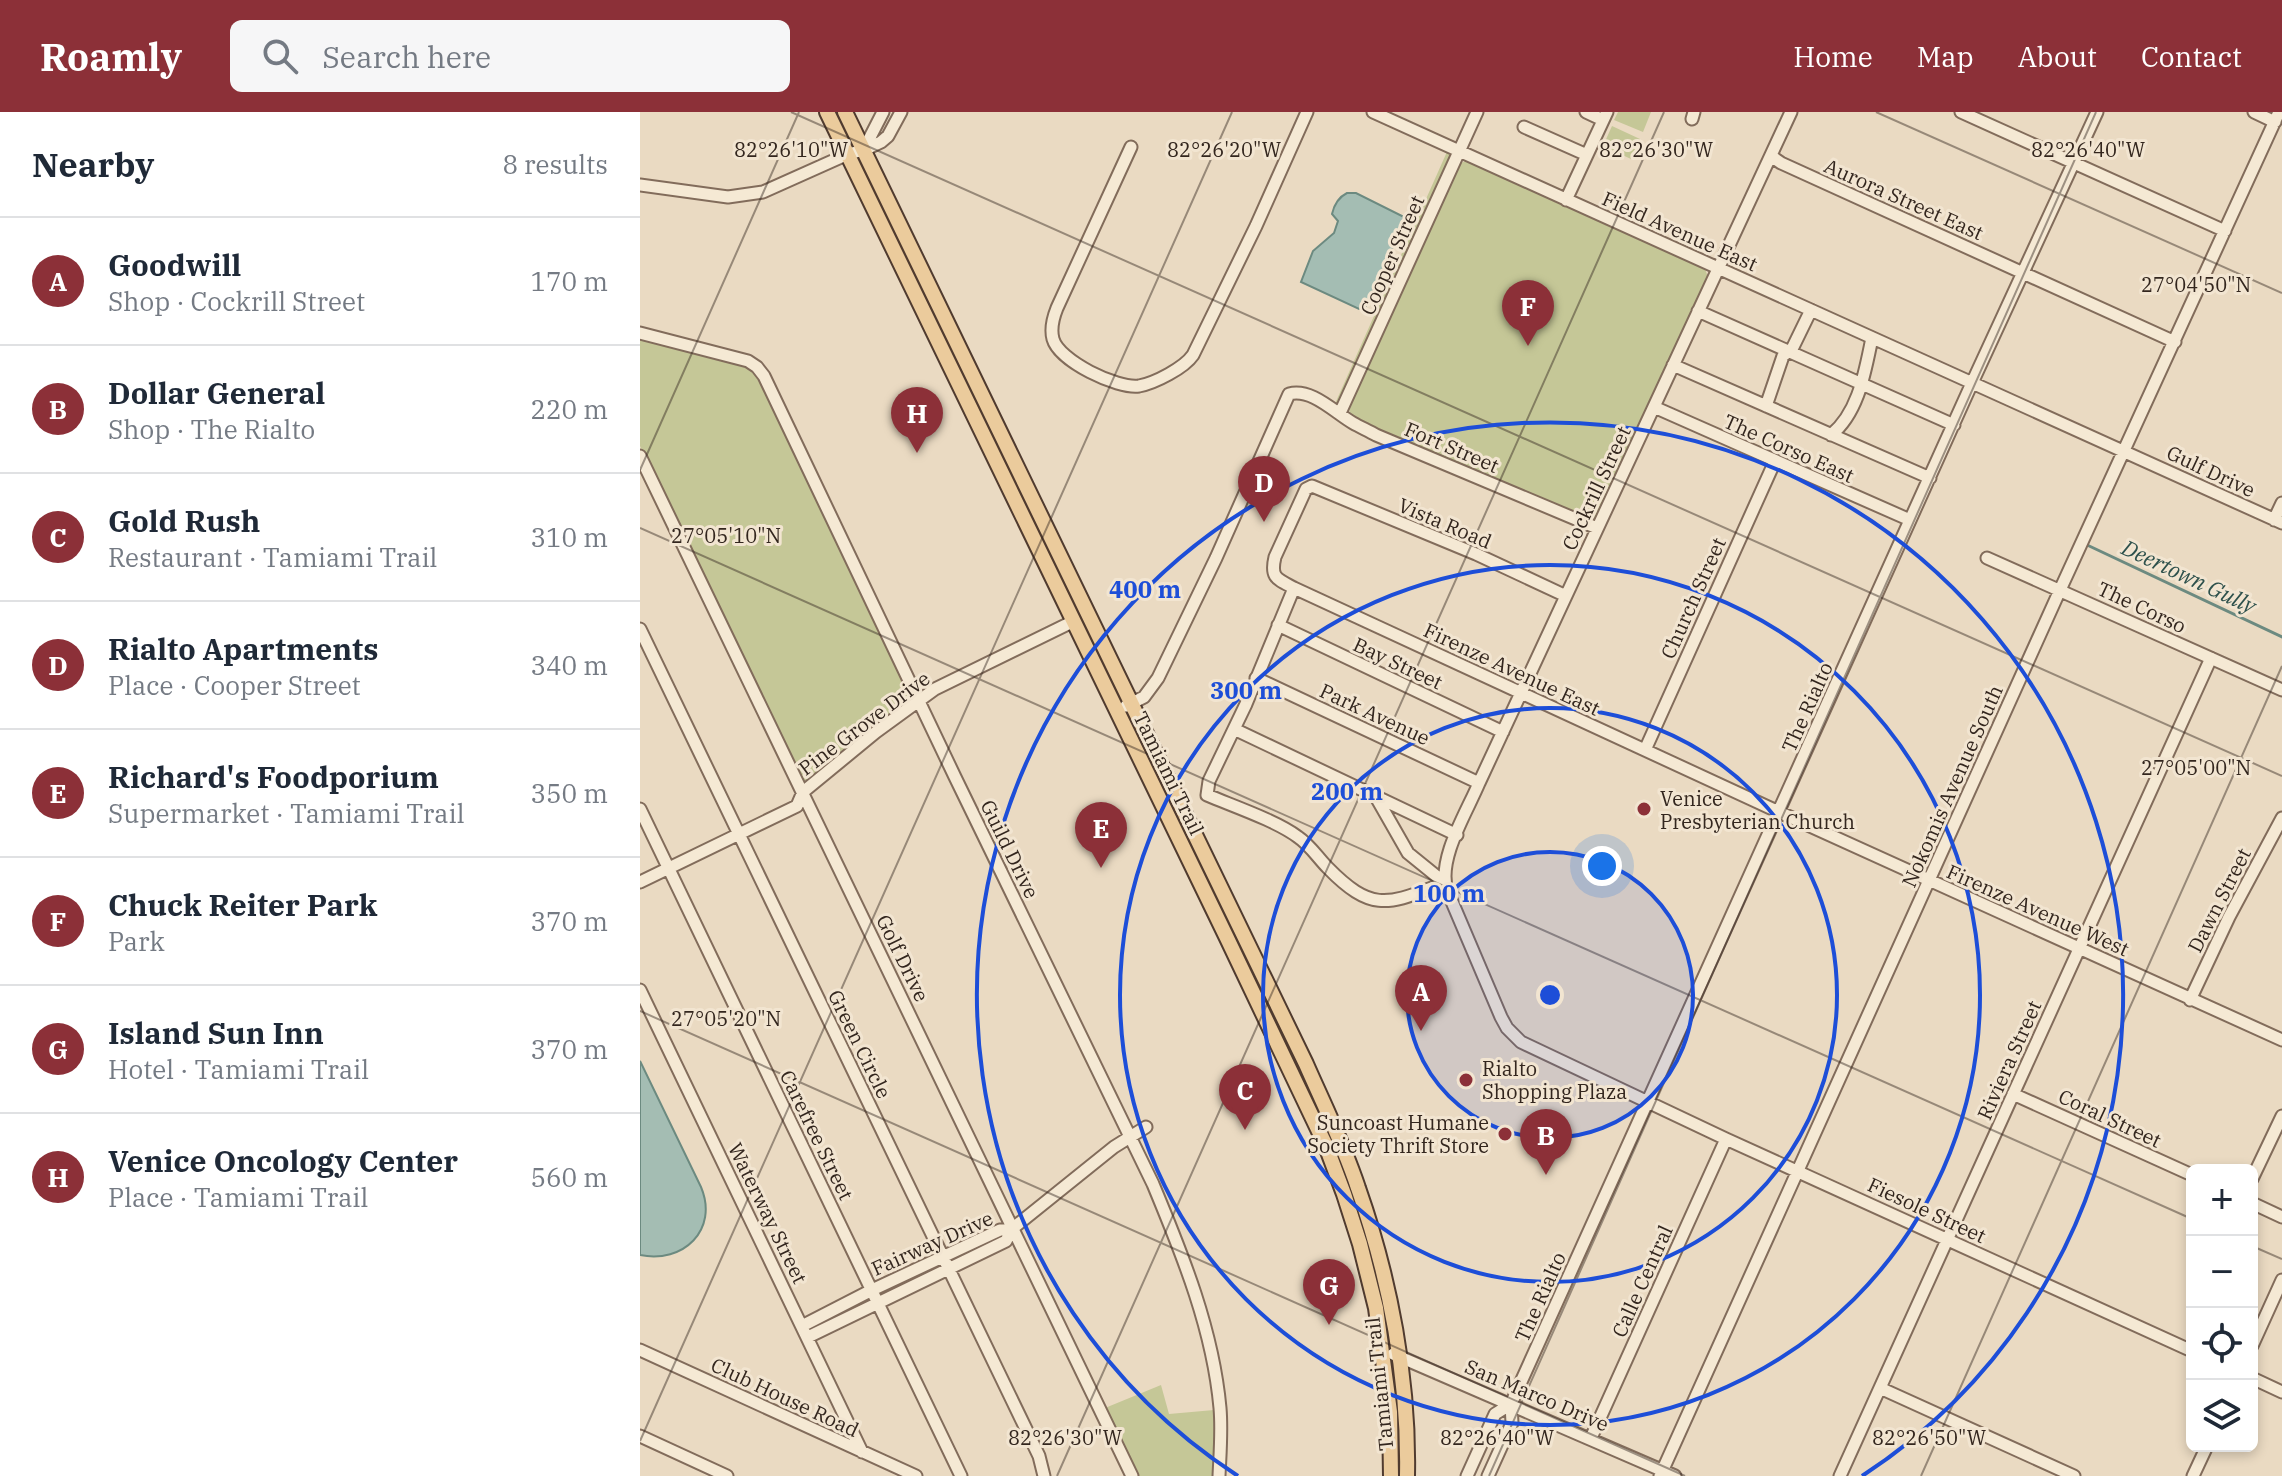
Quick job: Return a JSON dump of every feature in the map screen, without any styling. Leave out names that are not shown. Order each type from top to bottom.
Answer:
[{"type":"main road","name":"Tamiami Trail","points":[[827,112],[1326,1146],[1344,1194],[1376,1308],[1390,1412],[1391,1476]]},
{"type":"main road","name":"Tamiami Trail","points":[[845,112],[1339,1138],[1375,1241],[1391,1304],[1405,1404],[1407,1476]]},
{"type":"street","points":[[864,150],[883,112]]},
{"type":"street","points":[[640,185],[716,196],[751,195],[864,150],[888,136],[901,112]]},
{"type":"street","points":[[1131,147],[1051,327],[1057,349],[1066,357],[1121,385],[1140,386],[1187,365],[1256,226],[1307,112]]},
{"type":"street","name":"Field Avenue East","points":[[1373,112],[1972,383]]},
{"type":"street","name":"Cooper Street","points":[[1340,413],[1477,112]]},
{"type":"street","points":[[1566,200],[1605,116],[1586,112]]},
{"type":"street","name":"Cockrill Street","points":[[1445,883],[1445,864],[1479,783],[1791,112]]},
{"type":"street","points":[[1961,112],[2225,231]]},
{"type":"street","name":"The Rialto","points":[[1489,1474],[1512,1423],[1511,1404],[2097,112]]},
{"type":"street","points":[[2254,112],[2277,117]]},
{"type":"street","name":"Nokomis Avenue South","points":[[1662,1473],[2277,117]]},
{"type":"street","points":[[1524,127],[1587,155]]},
{"type":"street","name":"Aurora Street East","points":[[1771,156],[2175,342]]},
{"type":"street","points":[[1766,406],[1779,364],[1811,310]]},
{"type":"street","points":[[1698,311],[1954,425]]},
{"type":"street","name":"Guild Drive","points":[[640,333],[744,360],[761,371],[1153,1184],[1177,1241],[1214,1364],[1221,1429],[1219,1476]]},
{"type":"street","points":[[1831,435],[1840,428],[1862,385],[1872,338]]},
{"type":"street","points":[[1673,365],[1930,478]]},
{"type":"street","name":"Gulf Drive","points":[[1972,383],[2278,522]]},
{"type":"street","name":"Fort Street","points":[[1132,704],[1144,697],[1158,678],[1216,558],[1289,394],[1297,392],[1323,402],[1376,435],[1597,528]]},
{"type":"street","name":"The Corso East","points":[[1654,407],[1910,520]]},
{"type":"street","name":"Golf Drive","points":[[640,456],[1132,1476]]},
{"type":"street","name":"Church Street","points":[[1645,750],[1775,461]]},
{"type":"street","name":"Vista Road","points":[[1294,588],[1275,577],[1272,569],[1309,487],[1476,554],[1566,596]]},
{"type":"street","points":[[2278,522],[2282,503]]},
{"type":"street","name":"The Corso","points":[[1987,558],[2282,690]]},
{"type":"street","points":[[1294,588],[1209,781],[1207,795],[1296,835],[1339,879],[1357,893],[1373,900],[1393,901],[1445,883]]},
{"type":"street","name":"Firenze Avenue East","points":[[1294,588],[1779,812]]},
{"type":"street","name":"Pine Grove Drive","points":[[640,882],[797,806],[803,792],[918,700],[1074,621]]},
{"type":"street","name":"Bay Street","points":[[1278,625],[1503,732]]},
{"type":"street","name":"Green Circle","points":[[640,629],[1039,1456],[1044,1476]]},
{"type":"street","name":"Riviera Street","points":[[1840,1476],[2211,658]]},
{"type":"street","name":"Park Avenue","points":[[1256,678],[1479,783]]},
{"type":"street","points":[[1116,709],[1132,704]]},
{"type":"street","points":[[1234,729],[1457,835]]},
{"type":"street","points":[[1376,797],[1408,853],[1445,883],[1501,1017],[1513,1035],[1531,1048],[1648,1103]]},
{"type":"street","name":"Carefree Street","points":[[640,809],[961,1476]]},
{"type":"street","name":"Firenze Avenue West","points":[[1779,812],[2282,1040]]},
{"type":"street","name":"Dawn Street","points":[[2190,1000],[2229,917],[2282,818]]},
{"type":"street","name":"Waterway Street","points":[[640,990],[862,1452]]},
{"type":"street","name":"Coral Street","points":[[2013,1094],[2186,1172]]},
{"type":"street","name":"Fiesole Street","points":[[1648,1103],[2186,1348]]},
{"type":"street","points":[[2258,1166],[2282,1116]]},
{"type":"street","name":"Fairway Drive","points":[[805,1331],[872,1290],[1000,1230],[1012,1229],[1129,1136],[1146,1127]]},
{"type":"street","name":"Calle Central","points":[[1591,1438],[1726,1139]]},
{"type":"street","points":[[2258,1206],[2282,1217]]},
{"type":"street","points":[[805,1331],[878,1304],[948,1270],[1006,1241],[1012,1229]]},
{"type":"street","points":[[2258,1333],[2282,1280]]},
{"type":"street","name":"Club House Road","points":[[640,1350],[916,1476]]},
{"type":"street","name":"San Marco Drive","points":[[1383,1352],[1399,1355],[1591,1438],[1662,1473],[1675,1476]]},
{"type":"street","points":[[2256,1380],[2282,1392]]},
{"type":"street","points":[[1880,1388],[2074,1476]]},
{"type":"street","name":"The Rialto","points":[[1467,1476],[1495,1414],[1511,1404]]},
{"type":"street","points":[[640,1436],[727,1476]]},
{"type":"street","points":[[1481,1445],[1481,1464],[1489,1474]]},
{"type":"street","points":[[2193,1476],[2204,1452]]},
{"type":"green space","points":[[1618,112],[1651,112],[1643,132],[1614,120]]},
{"type":"green space","points":[[1612,126],[1640,139],[1631,159],[1603,146]]},
{"type":"green space","points":[[1450,145],[1469,157],[1459,159],[1345,406],[1334,406]]},
{"type":"green space","points":[[1467,161],[1705,269],[1708,277],[1594,521],[1366,426],[1350,413],[1349,408],[1460,163]]},
{"type":"green space","points":[[640,338],[746,366],[759,376],[909,694],[905,704],[809,781],[799,776],[640,446]]},
{"type":"green space","points":[[1161,1385],[1169,1414],[1214,1410],[1214,1476],[1138,1476],[1105,1408]]},
{"type":"shaded area","points":[[1347,193],[1356,193],[1406,218],[1366,306],[1359,309],[1301,282],[1313,251],[1334,233],[1338,221],[1332,214],[1339,199]]},
{"type":"shaded area","points":[[640,1061],[701,1187],[705,1203],[701,1230],[693,1240],[683,1249],[656,1256],[640,1255]]},
{"type":"waterway","name":"Deertown Gully","points":[[2085,544],[2282,637]]},
{"type":"place","name":"Chuck Reiter Park","points":[[1528,346]]},
{"type":"place","name":"Venice Oncology Center","points":[[917,453]]},
{"type":"place","name":"Rialto Apartments","points":[[1264,522]]},
{"type":"place","name":"Venice Presbyterian Church","points":[[1644,809]]},
{"type":"place","name":"Richard's Foodporium","points":[[1101,868]]},
{"type":"place","name":"Goodwill","points":[[1421,1031]]},
{"type":"place","name":"Rialto Shopping Plaza","points":[[1466,1080]]},
{"type":"place","name":"Gold Rush","points":[[1245,1130]]},
{"type":"place","name":"Suncoast Humane Society Thrift Store","points":[[1505,1134]]},
{"type":"place","name":"Dollar General","points":[[1546,1175]]},
{"type":"place","name":"Island Sun Inn","points":[[1329,1325]]}]
